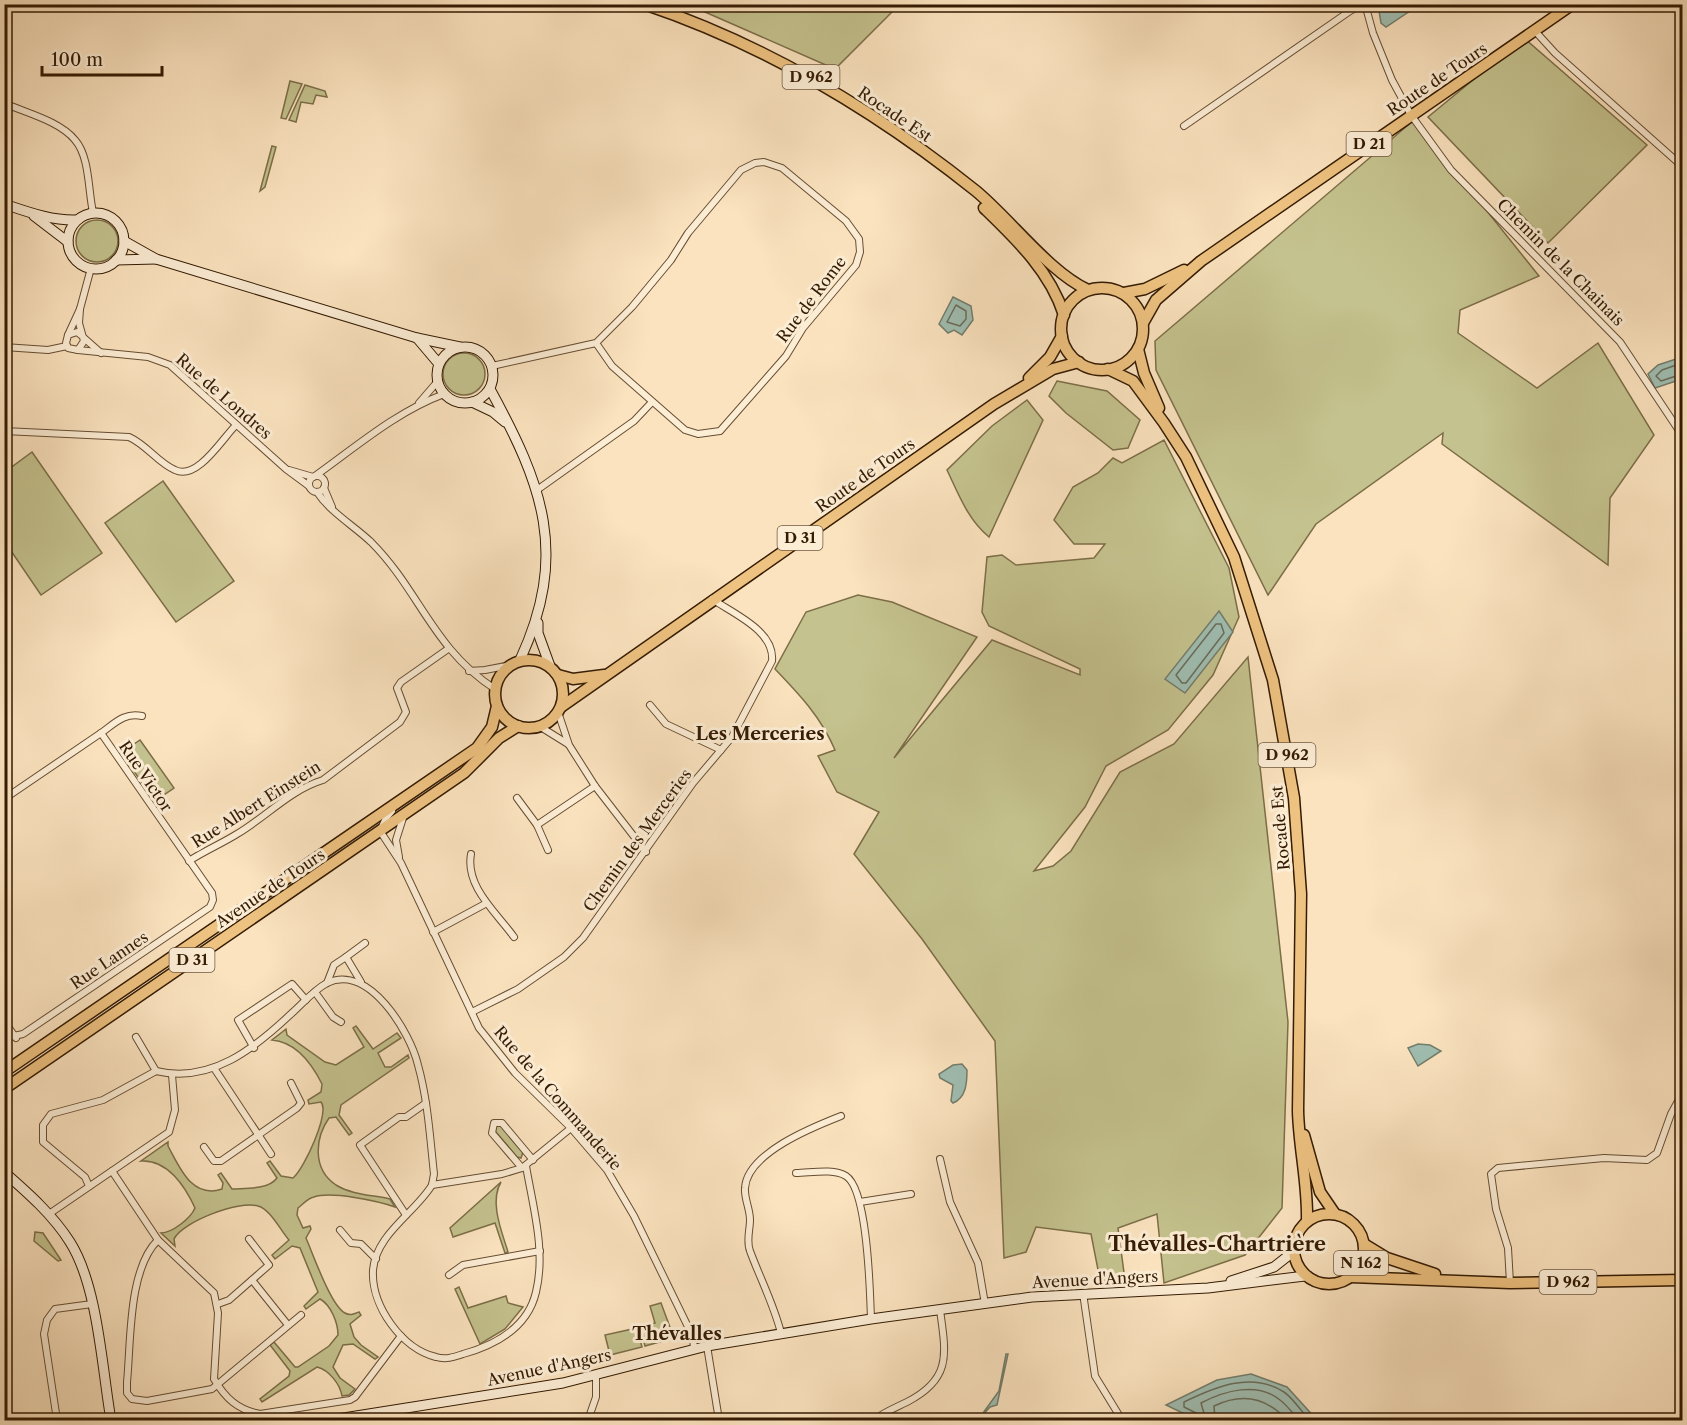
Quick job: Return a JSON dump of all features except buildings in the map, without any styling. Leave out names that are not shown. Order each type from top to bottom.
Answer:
[{"type":"main road","name":"Rocade Est","points":[[644,4],[735,39],[814,79],[886,125],[961,181],[1017,228],[1064,277],[1088,290]]},
{"type":"main road","name":"Route de Tours","points":[[1143,322],[1156,300],[1201,261],[1573,4]]},
{"type":"main road","name":"Rocade Est","points":[[961,181],[1038,265],[1053,288],[1064,315]]},
{"type":"main road","name":"Route de Tours","points":[[1124,293],[1145,289],[1201,261]]},
{"type":"main road","points":[[1106,288],[1124,293],[1137,306],[1143,322],[1138,349],[1130,359],[1108,369],[1098,369],[1079,362],[1068,350],[1062,336],[1064,315],[1078,296],[1088,290],[1106,288]]},
{"type":"main road","name":"Route de Tours","points":[[1023,385],[1050,357],[1062,336]]},
{"type":"main road","name":"Rocade Est","points":[[1138,349],[1144,373],[1164,423]]},
{"type":"main road","name":"Route de Tours","points":[[559,709],[712,599],[1023,385],[1053,369],[1079,362]]},
{"type":"main road","name":"Rocade Est","points":[[1108,369],[1133,381],[1186,457],[1234,557],[1273,680],[1294,798],[1301,894],[1298,1111],[1299,1146],[1308,1196],[1306,1221]]},
{"type":"main road","points":[[541,661],[550,666],[558,675],[563,690],[559,709],[539,726],[518,726],[506,719],[497,706],[495,689],[503,671],[515,662],[541,661]]},
{"type":"main road","name":"Route de Tours","points":[[558,675],[573,679],[607,674]]},
{"type":"main road","name":"Avenue de Tours","points":[[4,1072],[477,748],[492,727],[497,706]]},
{"type":"main road","name":"Avenue de Tours","points":[[4,1089],[464,773],[499,738],[518,726]]},
{"type":"main road","name":"Rocade Est","points":[[1298,1111],[1320,1192],[1335,1214]]},
{"type":"main road","points":[[1305,1276],[1297,1265],[1293,1252],[1296,1235],[1306,1221],[1320,1215],[1335,1214]]},
{"type":"main road","name":"N 162","points":[[1305,1276],[1323,1284],[1343,1282],[1351,1277],[1362,1262],[1364,1244],[1357,1228],[1335,1214]]},
{"type":"main road","name":"D 962","points":[[1364,1244],[1402,1264],[1453,1279]]},
{"type":"main road","name":"D 962","points":[[1351,1277],[1453,1279],[1510,1283],[1683,1280]]},
{"type":"street","name":"Chemin de la Chainais","points":[[1364,4],[1388,71],[1411,116],[1451,170],[1620,342],[1683,435]]},
{"type":"street","points":[[1184,126],[1340,17],[1364,4]]},
{"type":"street","points":[[1534,31],[1555,53],[1683,166]]},
{"type":"street","points":[[4,103],[55,126],[77,141],[83,156],[93,212]]},
{"type":"street","name":"Rue de Rome","points":[[764,162],[782,168],[846,221],[859,239],[860,252],[856,265],[802,328],[786,356],[720,431],[698,434],[685,430],[612,366],[596,343],[632,307],[671,260],[713,201],[741,170],[748,166],[764,162]]},
{"type":"street","points":[[4,204],[65,221],[77,220],[93,212],[109,215],[116,220],[124,241],[156,259],[417,338],[475,348],[482,352],[492,366],[493,382],[490,389],[472,402]]},
{"type":"street","points":[[30,213],[68,242],[75,259],[91,268],[104,268],[116,260],[156,259]]},
{"type":"street","points":[[68,242],[70,230],[77,220]]},
{"type":"street","points":[[116,260],[124,241]]},
{"type":"street","points":[[67,346],[68,335],[80,309],[91,268]]},
{"type":"street","points":[[67,346],[73,351],[78,350],[84,344],[79,323],[80,309]]},
{"type":"street","points":[[68,335],[77,332],[102,353]]},
{"type":"street","points":[[417,338],[439,364]]},
{"type":"street","points":[[492,366],[596,343]]},
{"type":"street","points":[[4,347],[48,350],[67,346]]},
{"type":"street","points":[[460,346],[451,350],[439,364],[438,381],[444,394],[457,402],[472,402],[493,412],[510,426]]},
{"type":"street","name":"Rue de Londres","points":[[78,350],[148,357],[170,365],[286,469],[317,492]]},
{"type":"street","points":[[418,404],[438,381]]},
{"type":"street","points":[[490,389],[510,426],[537,490],[548,546],[538,615],[538,633],[550,666]]},
{"type":"street","points":[[309,486],[314,477],[337,459],[418,404],[444,394]]},
{"type":"street","points":[[537,490],[625,428],[652,402]]},
{"type":"street","points":[[4,431],[129,437],[141,442],[175,470],[183,472],[197,468],[236,425]]},
{"type":"street","points":[[337,459],[324,484],[317,492],[333,510],[371,542],[412,596],[448,650],[468,670],[495,689]]},
{"type":"street","name":"Rue de Londres","points":[[286,469],[314,477],[324,484]]},
{"type":"street","points":[[324,484],[333,510]]},
{"type":"street","name":"Chemin des Merceries","points":[[471,1012],[518,989],[564,957],[583,938],[693,783],[732,737],[772,662],[773,652],[770,642],[758,629],[712,599]]},
{"type":"street","points":[[468,670],[485,670],[515,662],[538,615]]},
{"type":"street","name":"Rue Albert Einstein","points":[[189,861],[213,845],[237,834],[309,784],[323,780],[400,722],[406,712],[397,688],[401,682],[448,650]]},
{"type":"street","points":[[650,705],[666,724],[721,750]]},
{"type":"street","points":[[559,709],[569,745],[637,845],[646,852]]},
{"type":"street","points":[[101,733],[124,716],[131,714],[142,716]]},
{"type":"street","points":[[539,726],[569,745]]},
{"type":"street","name":"Rue Victor","points":[[4,799],[101,733],[212,893],[213,900]]},
{"type":"street","points":[[380,831],[392,812],[444,772]]},
{"type":"street","points":[[537,825],[595,786]]},
{"type":"street","points":[[517,798],[537,825],[548,850]]},
{"type":"street","name":"Rue de la Commanderie","points":[[401,863],[396,840],[405,814]]},
{"type":"street","name":"Rue de la Commanderie","points":[[380,831],[401,863],[479,1028],[515,1073],[571,1128],[606,1170],[634,1216],[693,1337],[694,1349]]},
{"type":"street","points":[[471,854],[469,863],[485,904],[514,938]]},
{"type":"street","name":"Rue Lannes","points":[[16,1038],[210,907],[213,900]]},
{"type":"street","points":[[433,932],[485,904]]},
{"type":"street","points":[[327,983],[334,965],[365,943]]},
{"type":"street","points":[[346,957],[361,982]]},
{"type":"street","points":[[89,1186],[85,1177],[43,1142],[41,1133],[46,1119],[51,1114],[103,1100],[156,1071],[172,1075],[214,1068],[254,1048],[327,983],[349,979],[361,982],[376,993],[406,1036],[418,1064],[426,1103],[434,1174],[432,1185],[383,1243],[374,1270],[379,1298],[401,1336],[427,1354],[447,1359],[494,1343],[524,1317],[536,1295],[541,1261],[524,1167],[492,1133],[492,1125],[502,1123],[532,1160]]},
{"type":"street","points":[[254,1048],[238,1020],[292,984],[306,1000]]},
{"type":"street","points":[[315,992],[333,1017],[341,1022]]},
{"type":"street","points":[[4,1021],[16,1038]]},
{"type":"street","points":[[136,1037],[156,1071]]},
{"type":"street","points":[[4,1038],[16,1038]]},
{"type":"street","points":[[214,1068],[271,1154]]},
{"type":"street","points":[[49,1215],[169,1132],[175,1110],[172,1075]]},
{"type":"street","points":[[204,1147],[217,1162],[259,1134],[301,1103],[291,1083]]},
{"type":"street","points":[[1510,1283],[1508,1248],[1496,1209],[1491,1174],[1498,1168],[1604,1158],[1647,1160],[1657,1153],[1671,1114],[1683,1094]]},
{"type":"street","points":[[406,1215],[360,1145],[399,1117],[406,1117],[426,1103]]},
{"type":"street","points":[[780,1333],[748,1249],[750,1218],[745,1188],[747,1180],[752,1170],[773,1151],[807,1129],[841,1116]]},
{"type":"street","points":[[432,1185],[502,1174],[524,1167],[571,1128]]},
{"type":"street","points":[[940,1159],[950,1202],[978,1263],[985,1304]]},
{"type":"street","points":[[112,1171],[158,1240],[214,1293],[218,1304],[214,1379],[230,1402],[246,1412],[260,1414],[350,1400],[355,1397],[401,1336]]},
{"type":"street","points":[[4,1172],[49,1215],[80,1261],[92,1304],[111,1420]]},
{"type":"street","points":[[796,1173],[836,1173],[846,1176],[853,1184],[860,1202],[869,1264],[871,1319]]},
{"type":"street","points":[[860,1202],[911,1194]]},
{"type":"street","points":[[340,1230],[351,1243],[361,1244],[376,1260]]},
{"type":"street","points":[[218,1304],[269,1265],[249,1239]]},
{"type":"street","points":[[158,1240],[144,1259],[138,1280],[127,1382],[129,1396],[138,1401],[202,1393],[217,1384],[301,1315]]},
{"type":"street","points":[[449,1275],[463,1265],[540,1251]]},
{"type":"street","name":"Avenue d'Angers","points":[[1208,1288],[1274,1268],[1293,1252]]},
{"type":"street","name":"Avenue d'Angers","points":[[331,1420],[563,1383],[706,1346],[871,1319],[1083,1293],[1208,1288],[1305,1276]]},
{"type":"street","points":[[252,1280],[288,1325]]},
{"type":"street","points":[[1083,1293],[1095,1376],[1122,1420]]},
{"type":"street","points":[[57,1420],[44,1334],[47,1320],[56,1309],[92,1304]]},
{"type":"street","points":[[874,1420],[921,1394],[941,1374],[945,1345],[940,1310]]},
{"type":"street","points":[[706,1346],[719,1420]]},
{"type":"street","points":[[588,1420],[596,1397],[596,1374]]},
{"type":"shaded area","points":[[899,4],[835,69],[689,5]]},
{"type":"shaded area","points":[[1524,38],[1647,145],[1548,243],[1428,117]]},
{"type":"shaded area","points":[[290,81],[302,84],[286,119],[281,118]]},
{"type":"shaded area","points":[[305,85],[325,91],[327,97],[316,95],[313,104],[301,102],[296,122],[289,120]]},
{"type":"shaded area","points":[[1414,120],[1539,276],[1460,310],[1458,333],[1537,388],[1598,343],[1654,435],[1610,498],[1608,565],[1442,444],[1443,433],[1316,524],[1268,595],[1156,370],[1155,341]]},
{"type":"shaded area","points":[[272,146],[276,147],[265,187],[260,191]]},
{"type":"shaded area","points":[[97,220],[105,221],[112,226],[117,233],[117,249],[112,256],[105,261],[97,262],[89,261],[82,256],[77,249],[76,241],[77,233],[82,226],[89,221]]},
{"type":"shaded area","points":[[464,353],[472,354],[479,359],[484,366],[484,382],[479,389],[472,394],[464,395],[456,394],[449,389],[444,382],[443,374],[444,366],[449,359],[456,354]]},
{"type":"shaded area","points":[[1057,381],[1107,391],[1140,420],[1128,448],[1113,450],[1066,413],[1049,396]]},
{"type":"shaded area","points":[[1027,400],[1043,420],[989,537],[975,523],[947,470],[992,426]]},
{"type":"shaded area","points":[[1164,440],[1229,568],[1239,617],[1213,675],[1168,730],[1106,766],[1085,807],[1034,871],[1053,866],[1071,851],[1120,772],[1174,744],[1248,657],[1288,1022],[1282,1208],[1245,1255],[1164,1283],[1157,1214],[1118,1228],[1125,1280],[1100,1280],[1091,1234],[1036,1227],[1026,1252],[1004,1258],[995,1041],[922,939],[854,854],[879,812],[837,792],[818,756],[835,750],[829,738],[809,706],[775,669],[806,612],[858,595],[892,602],[977,637],[894,758],[992,640],[1080,675],[1080,669],[989,626],[982,612],[987,557],[1002,555],[1016,565],[1094,558],[1105,544],[1074,544],[1054,520],[1073,487],[1098,473],[1113,458],[1122,463]]},
{"type":"shaded area","points":[[32,452],[102,553],[41,595],[5,542],[5,472]]},
{"type":"shaded area","points":[[163,481],[234,581],[176,622],[105,523]]},
{"type":"shaded area","points":[[140,740],[174,788],[155,801],[121,753]]},
{"type":"shaded area","points":[[356,1026],[373,1049],[397,1033],[401,1038],[378,1053],[385,1067],[391,1067],[408,1055],[409,1058],[341,1105],[339,1115],[352,1133],[349,1135],[336,1117],[329,1118],[321,1135],[318,1153],[323,1171],[336,1185],[356,1193],[390,1199],[395,1207],[354,1198],[322,1195],[306,1201],[298,1208],[297,1215],[303,1228],[310,1226],[311,1229],[306,1238],[334,1301],[345,1313],[350,1315],[359,1312],[361,1315],[350,1324],[354,1337],[378,1357],[375,1359],[353,1344],[343,1345],[333,1367],[340,1378],[355,1389],[349,1395],[342,1396],[333,1378],[326,1371],[317,1367],[262,1402],[260,1399],[289,1376],[290,1371],[270,1345],[274,1342],[295,1367],[298,1367],[329,1346],[338,1335],[333,1315],[324,1302],[320,1299],[306,1309],[304,1306],[318,1292],[300,1248],[292,1246],[275,1259],[272,1255],[289,1240],[267,1211],[258,1206],[249,1205],[225,1209],[188,1226],[174,1239],[175,1246],[161,1233],[181,1224],[195,1208],[186,1191],[167,1169],[159,1164],[141,1161],[168,1142],[182,1172],[195,1186],[203,1190],[222,1189],[223,1183],[218,1175],[221,1173],[232,1189],[268,1185],[277,1178],[267,1163],[270,1161],[281,1176],[293,1178],[309,1153],[319,1129],[323,1108],[321,1102],[309,1104],[308,1100],[321,1092],[322,1084],[302,1055],[289,1045],[272,1040],[286,1029],[287,1035],[325,1062],[336,1065],[364,1047],[353,1028]]},
{"type":"shaded area","points":[[497,1125],[501,1126],[523,1152],[521,1158],[517,1157],[495,1131]]},
{"type":"shaded area","points":[[501,1182],[496,1208],[508,1252],[505,1253],[495,1223],[453,1237],[450,1228]]},
{"type":"shaded area","points":[[35,1232],[43,1233],[61,1260],[58,1261],[34,1241]]},
{"type":"shaded area","points":[[459,1287],[468,1308],[506,1296],[508,1303],[523,1307],[505,1329],[480,1344],[455,1289]]},
{"type":"shaded area","points":[[661,1303],[674,1338],[645,1346],[640,1327],[655,1323],[650,1306]]},
{"type":"shaded area","points":[[637,1328],[642,1347],[610,1355],[605,1335]]},
{"type":"water","points":[[1378,4],[1419,5],[1386,27],[1381,23]]},
{"type":"water","points":[[953,297],[971,306],[973,320],[962,335],[954,330],[948,333],[939,324]]},
{"type":"water","points":[[1682,357],[1682,379],[1655,388],[1648,374],[1658,365]]},
{"type":"water","points":[[1219,611],[1233,632],[1185,693],[1165,679]]},
{"type":"water","points":[[1418,1044],[1430,1045],[1441,1051],[1418,1066],[1408,1048]]},
{"type":"water","points":[[962,1064],[967,1070],[966,1085],[961,1098],[953,1103],[951,1101],[953,1085],[940,1078],[939,1074],[953,1065]]},
{"type":"water","points":[[1006,1354],[1008,1354],[997,1405],[990,1407],[978,1420],[999,1391]]},
{"type":"water","points":[[1251,1374],[1287,1387],[1317,1420],[1197,1420],[1166,1405],[1217,1380]]},
{"type":"district","name":"Les Merceries","points":[[760,734]]},
{"type":"district","name":"Thévalles-Chartrière","points":[[1217,1244]]},
{"type":"district","name":"Thévalles","points":[[677,1334]]}]
